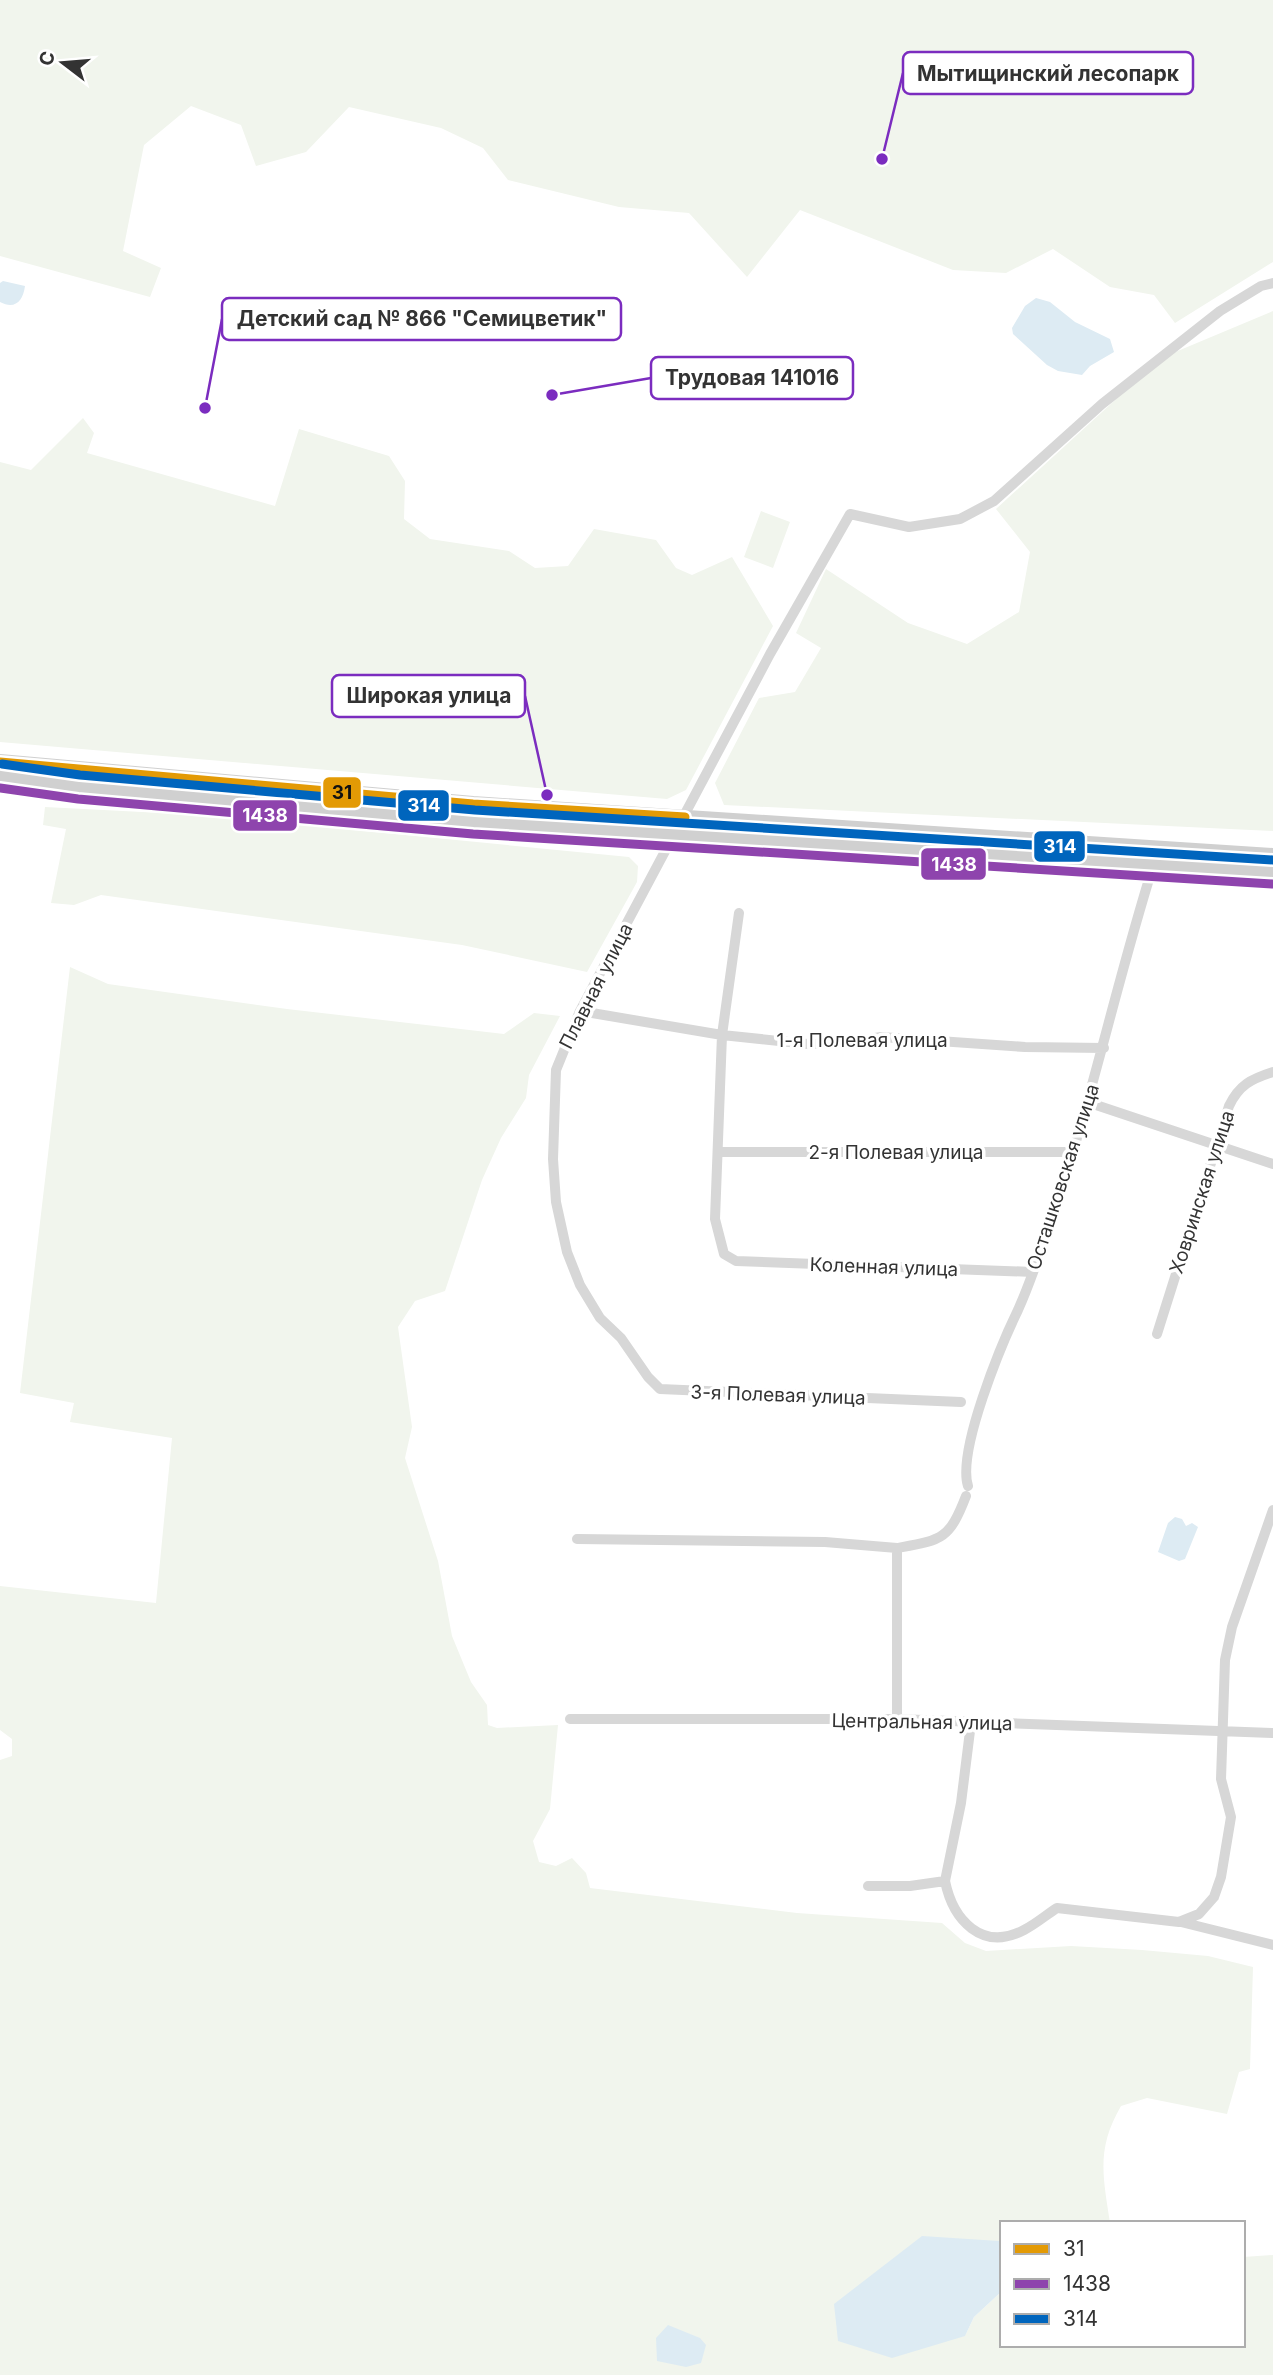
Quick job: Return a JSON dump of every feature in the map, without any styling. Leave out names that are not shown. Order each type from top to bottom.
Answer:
[{"type":"main road","points":[[0,762],[459,803],[1273,856]]},
{"type":"main road","points":[[0,776],[133,792],[675,837],[1273,872]]},
{"type":"street","name":"Плавная улица","points":[[621,1338],[600,1318],[580,1285],[567,1252],[556,1202],[553,1159],[556,1070],[580,1011],[675,837],[770,654],[850,514],[909,527],[960,519],[994,501],[1102,404],[1210,319],[1261,286],[1273,283]]},
{"type":"street","name":"Осташковская улица","points":[[577,1539],[825,1542],[897,1548],[935,1541],[947,1535],[955,1524],[967,1491],[965,1465],[982,1403],[1004,1339],[1033,1272],[1074,1152],[1154,863]]},
{"type":"street","points":[[718,1152],[722,1035],[739,913]]},
{"type":"street","name":"1-я Полевая улица","points":[[580,1011],[722,1035],[808,1044],[837,1044],[881,1037],[1025,1047],[1104,1048]]},
{"type":"street","name":"Ховринская улица","points":[[1157,1334],[1237,1089],[1249,1080],[1273,1072]]},
{"type":"street","points":[[1087,1102],[1273,1164]]},
{"type":"street","name":"2-я Полевая улица","points":[[718,1152],[1074,1152]]},
{"type":"street","name":"Коленная улица","points":[[718,1152],[715,1219],[724,1254],[736,1261],[1033,1272]]},
{"type":"street","name":"3-я Полевая улица","points":[[621,1338],[660,1389],[961,1402]]},
{"type":"street","points":[[1180,1922],[1199,1914],[1214,1898],[1221,1877],[1231,1817],[1221,1779],[1225,1660],[1232,1627],[1273,1510]]},
{"type":"street","points":[[897,1548],[897,1719]]},
{"type":"street","name":"Центральная улица","points":[[570,1719],[897,1719],[1273,1733]]},
{"type":"street","points":[[971,1723],[961,1803],[945,1881],[950,1903],[970,1929],[997,1937],[1023,1931],[1057,1908],[1180,1922],[1273,1945]]},
{"type":"street","points":[[868,1886],[910,1886],[945,1881]]},
{"type":"shaded area","points":[[0,0],[1273,0],[1273,262],[1175,323],[1154,295],[1110,287],[1053,249],[1006,273],[953,270],[800,210],[747,277],[689,213],[619,207],[508,180],[483,148],[441,128],[349,107],[306,152],[256,166],[241,125],[191,106],[144,145],[123,251],[161,268],[150,297],[0,256]]},
{"type":"shaded area","points":[[3,281],[25,286],[17,303],[10,305],[0,302],[0,283]]},
{"type":"shaded area","points":[[1036,298],[1050,302],[1075,322],[1110,339],[1114,352],[1090,366],[1082,375],[1058,371],[1047,365],[1013,334],[1012,328],[1025,306]]},
{"type":"shaded area","points":[[1273,311],[1273,831],[724,805],[715,783],[759,698],[795,692],[821,648],[796,633],[826,569],[908,623],[967,644],[1019,612],[1030,552],[996,509],[1161,358]]},
{"type":"shaded area","points":[[83,418],[94,433],[87,453],[275,506],[299,429],[389,456],[405,481],[404,519],[430,539],[509,551],[535,568],[568,566],[594,529],[656,540],[676,568],[692,575],[732,557],[773,626],[686,790],[667,799],[0,742],[0,462],[31,470]]},
{"type":"shaded area","points":[[761,511],[790,522],[773,568],[744,557]]},
{"type":"shaded area","points":[[45,807],[201,815],[629,857],[638,866],[637,882],[587,972],[462,945],[101,895],[74,905],[51,903],[66,829],[43,825]]},
{"type":"shaded area","points":[[70,967],[108,984],[287,1009],[504,1034],[534,1013],[560,1016],[529,1075],[526,1098],[501,1138],[482,1180],[445,1291],[415,1301],[398,1327],[412,1427],[405,1458],[438,1561],[452,1636],[471,1682],[487,1705],[488,1725],[497,1728],[558,1725],[550,1809],[533,1841],[539,1862],[556,1866],[572,1858],[586,1873],[590,1888],[797,1913],[942,1923],[965,1943],[986,1951],[1071,1946],[1142,1950],[1208,1956],[1253,1967],[1250,2069],[1239,2072],[1227,2114],[1147,2098],[1121,2106],[1113,2121],[1105,2150],[1104,2177],[1110,2221],[1000,2221],[1000,2246],[998,2241],[965,2336],[974,2317],[1000,2293],[1000,2347],[1245,2347],[1245,2257],[1273,2255],[1273,2375],[0,2375],[0,1760],[12,1756],[12,1739],[0,1730],[0,1586],[156,1603],[172,1438],[70,1422],[74,1403],[20,1393]]},
{"type":"shaded area","points":[[1175,1517],[1182,1519],[1186,1526],[1192,1523],[1198,1527],[1185,1559],[1179,1561],[1158,1552],[1168,1523]]},
{"type":"shaded area","points":[[922,2236],[999,2241],[1000,2293],[974,2317],[965,2336],[892,2358],[838,2341],[834,2304]]},
{"type":"shaded area","points":[[668,2325],[700,2338],[706,2345],[701,2363],[686,2367],[657,2361],[656,2338]]},
{"type":"transit line","name":"31","points":[[0,762],[473,804],[685,817]]},
{"type":"transit line","name":"314","points":[[2,764],[80,775],[475,810],[1273,860]]},
{"type":"transit line","name":"1438","points":[[0,788],[78,799],[473,834],[1272,884]]},
{"type":"place","name":"Мытищинский лесопарк","points":[[882,159]]},
{"type":"place","name":"Трудовая 141016","points":[[552,395]]},
{"type":"place","name":"Детский сад № 866 \"Семицветик\"","points":[[205,408]]},
{"type":"place","name":"Широкая улица","points":[[547,795]]}]
